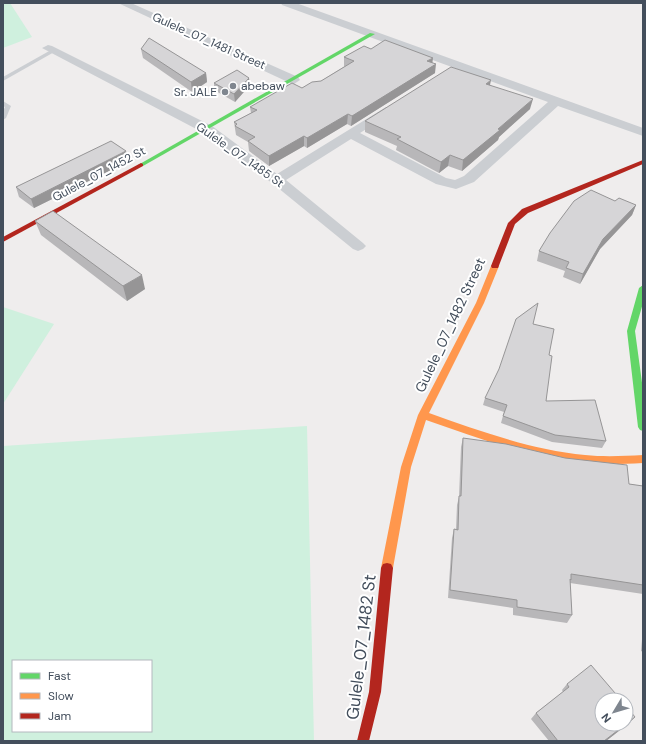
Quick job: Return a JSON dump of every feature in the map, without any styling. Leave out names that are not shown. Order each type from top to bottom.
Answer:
[{"type":"street","name":"Gulele_07_1481 Street","points":[[123,3],[294,80]]},
{"type":"street","points":[[286,3],[643,132]]},
{"type":"street","name":"Gulele_07_1452 St","points":[[3,240],[207,129],[372,34]]},
{"type":"street","name":"Gulele_07_1485 St","points":[[50,50],[207,129],[277,180],[358,246]]},
{"type":"street","points":[[444,74],[457,66]]},
{"type":"street","points":[[351,134],[441,181],[456,185],[469,179],[556,101]]},
{"type":"street","points":[[277,180],[397,104]]},
{"type":"street","name":"Gulele_07_1482 Street","points":[[388,556],[406,467],[423,415],[480,302],[512,224],[525,212],[643,162]]},
{"type":"street","points":[[643,288],[637,332],[643,427]]},
{"type":"street","points":[[423,415],[522,448],[588,460],[626,462],[643,458]]},
{"type":"street","name":"Gulele_07_1482 St","points":[[362,741],[375,692],[388,556]]},
{"type":"lane","points":[[3,79],[50,50]]},
{"type":"lane","points":[[3,103],[8,106],[3,118]]},
{"type":"green space","points":[[3,3],[10,3],[32,37],[3,48]]},
{"type":"green space","points":[[3,307],[54,324],[3,404]]},
{"type":"green space","points":[[307,426],[314,741],[3,741],[3,446]]},
{"type":"building","points":[[149,38],[206,73],[191,82],[141,49]]},
{"type":"building","points":[[385,40],[433,58],[427,61],[436,64],[352,116],[348,114],[307,138],[304,136],[269,156],[248,141],[255,137],[235,126],[237,124],[234,122],[257,110],[250,107],[292,83],[302,88],[312,82],[321,81],[354,61],[344,57],[364,46],[371,49]]},
{"type":"building","points":[[451,67],[491,80],[486,84],[533,99],[498,129],[500,130],[463,160],[450,155],[441,162],[397,139],[401,137],[365,121]]},
{"type":"building","points":[[237,70],[249,78],[234,94],[214,83]]},
{"type":"building","points":[[111,141],[126,151],[31,199],[16,187]]},
{"type":"building","points":[[591,190],[615,201],[619,198],[636,205],[603,239],[583,274],[566,268],[569,262],[539,251],[550,233],[574,201]]},
{"type":"building","points":[[53,211],[142,275],[123,286],[35,221]]},
{"type":"building","points":[[538,303],[533,324],[554,329],[549,355],[552,356],[546,401],[595,400],[606,441],[555,435],[503,416],[507,405],[485,398],[499,369],[516,319]]},
{"type":"building","points":[[463,438],[506,444],[565,458],[627,465],[629,484],[643,486],[643,585],[571,574],[572,615],[517,607],[517,600],[450,590],[454,529],[458,530],[459,496],[461,496]]},
{"type":"building","points":[[591,665],[614,692],[594,692],[594,732],[616,732],[604,741],[558,741],[536,713],[569,687],[567,684]]},
{"type":"traffic: fast","points":[[141,165],[372,34]]},
{"type":"traffic: fast","points":[[643,288],[631,331],[643,427]]},
{"type":"traffic: slow","points":[[387,568],[406,467],[423,415],[480,303],[495,266]]},
{"type":"traffic: slow","points":[[423,415],[477,434],[531,450],[585,459],[643,459]]},
{"type":"traffic: jam","points":[[495,266],[512,223],[525,211],[643,162]]},
{"type":"traffic: jam","points":[[3,240],[141,165]]},
{"type":"traffic: jam","points":[[363,741],[375,692],[387,568]]},
{"type":"place","name":"abebaw","points":[[233,86]]},
{"type":"place","name":"Sr. JALE","points":[[225,92]]}]
